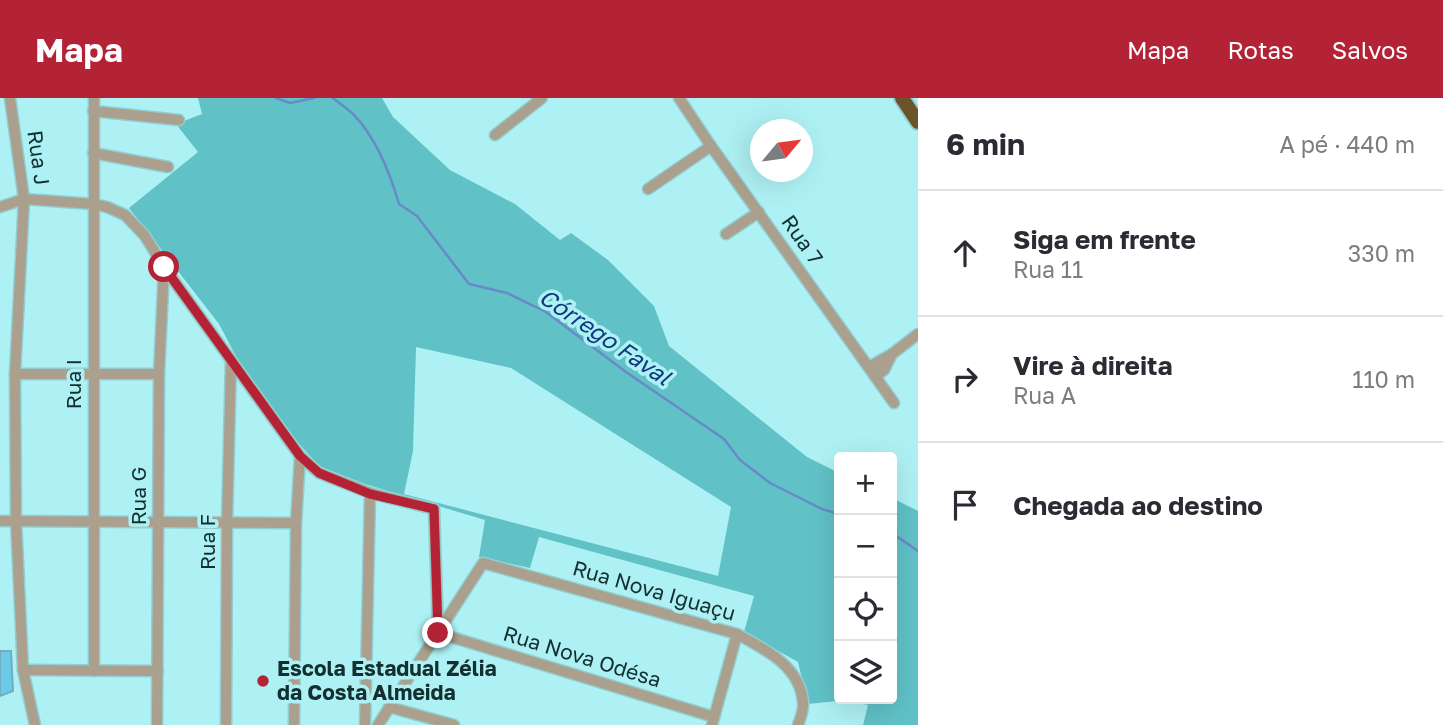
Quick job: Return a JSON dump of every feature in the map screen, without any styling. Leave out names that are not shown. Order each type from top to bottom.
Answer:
[{"type":"highway","points":[[902,98],[918,122]]},
{"type":"street","name":"Rua J","points":[[10,98],[24,199],[15,374],[16,521],[23,670],[35,725]]},
{"type":"street","name":"Rua I","points":[[94,98],[94,671]]},
{"type":"street","points":[[495,135],[542,98]]},
{"type":"street","name":"Rua 7","points":[[679,98],[894,403]]},
{"type":"street","points":[[93,111],[179,120]]},
{"type":"street","points":[[648,189],[711,146]]},
{"type":"street","points":[[93,153],[168,167]]},
{"type":"street","points":[[0,207],[24,199],[93,204],[125,215],[145,236],[164,267],[300,456],[319,473],[370,494],[434,509],[438,633],[378,725]]},
{"type":"street","points":[[726,234],[760,212]]},
{"type":"street","name":"Rua G","points":[[157,725],[159,374],[164,267]]},
{"type":"street","points":[[869,367],[918,334]]},
{"type":"street","points":[[875,376],[884,370],[892,354]]},
{"type":"street","name":"Rua F","points":[[226,725],[231,359]]},
{"type":"street","points":[[15,374],[159,374]]},
{"type":"street","points":[[294,725],[296,523],[300,456]]},
{"type":"street","points":[[365,725],[370,494]]},
{"type":"street","points":[[0,521],[296,523]]},
{"type":"street","name":"Rua Nova Iguaçu","points":[[438,633],[483,563],[737,634],[775,654],[795,678],[804,704],[798,725]]},
{"type":"street","name":"Rua Nova Odésa","points":[[438,633],[713,721]]},
{"type":"street","points":[[713,721],[737,634]]},
{"type":"street","points":[[23,670],[158,671]]},
{"type":"street","points":[[389,707],[454,725]]},
{"type":"shaded area","points":[[198,98],[382,98],[393,117],[450,170],[515,204],[560,240],[571,233],[608,260],[654,306],[669,346],[807,457],[834,470],[834,701],[808,704],[798,662],[744,632],[754,596],[539,537],[530,568],[479,557],[485,520],[365,484],[319,466],[282,425],[240,364],[219,324],[129,208],[198,152],[176,124],[202,114]],"holes":[[[416,347],[511,368],[731,507],[718,576],[404,494],[413,451]]]},
{"type":"shaded area","points":[[897,500],[918,511],[918,725],[863,725],[868,705],[864,704],[897,704]]},
{"type":"building","points":[[0,651],[11,651],[13,691],[0,696]]},
{"type":"waterway","name":"Córrego Faval","points":[[276,98],[290,103],[314,98]]},
{"type":"waterway","name":"Córrego Faval","points":[[333,98],[354,115],[376,146],[399,204],[417,216],[469,284],[507,293],[546,312],[626,372],[724,439],[740,460],[770,483],[834,513]]},
{"type":"waterway","name":"Córrego Faval","points":[[897,536],[918,551]]},
{"type":"place","name":"Escola Estadual Zélia da Costa Almeida","points":[[263,681]]},
{"type":"route","points":[[164,267],[300,456],[319,473],[370,494],[434,509],[438,633]]}]
